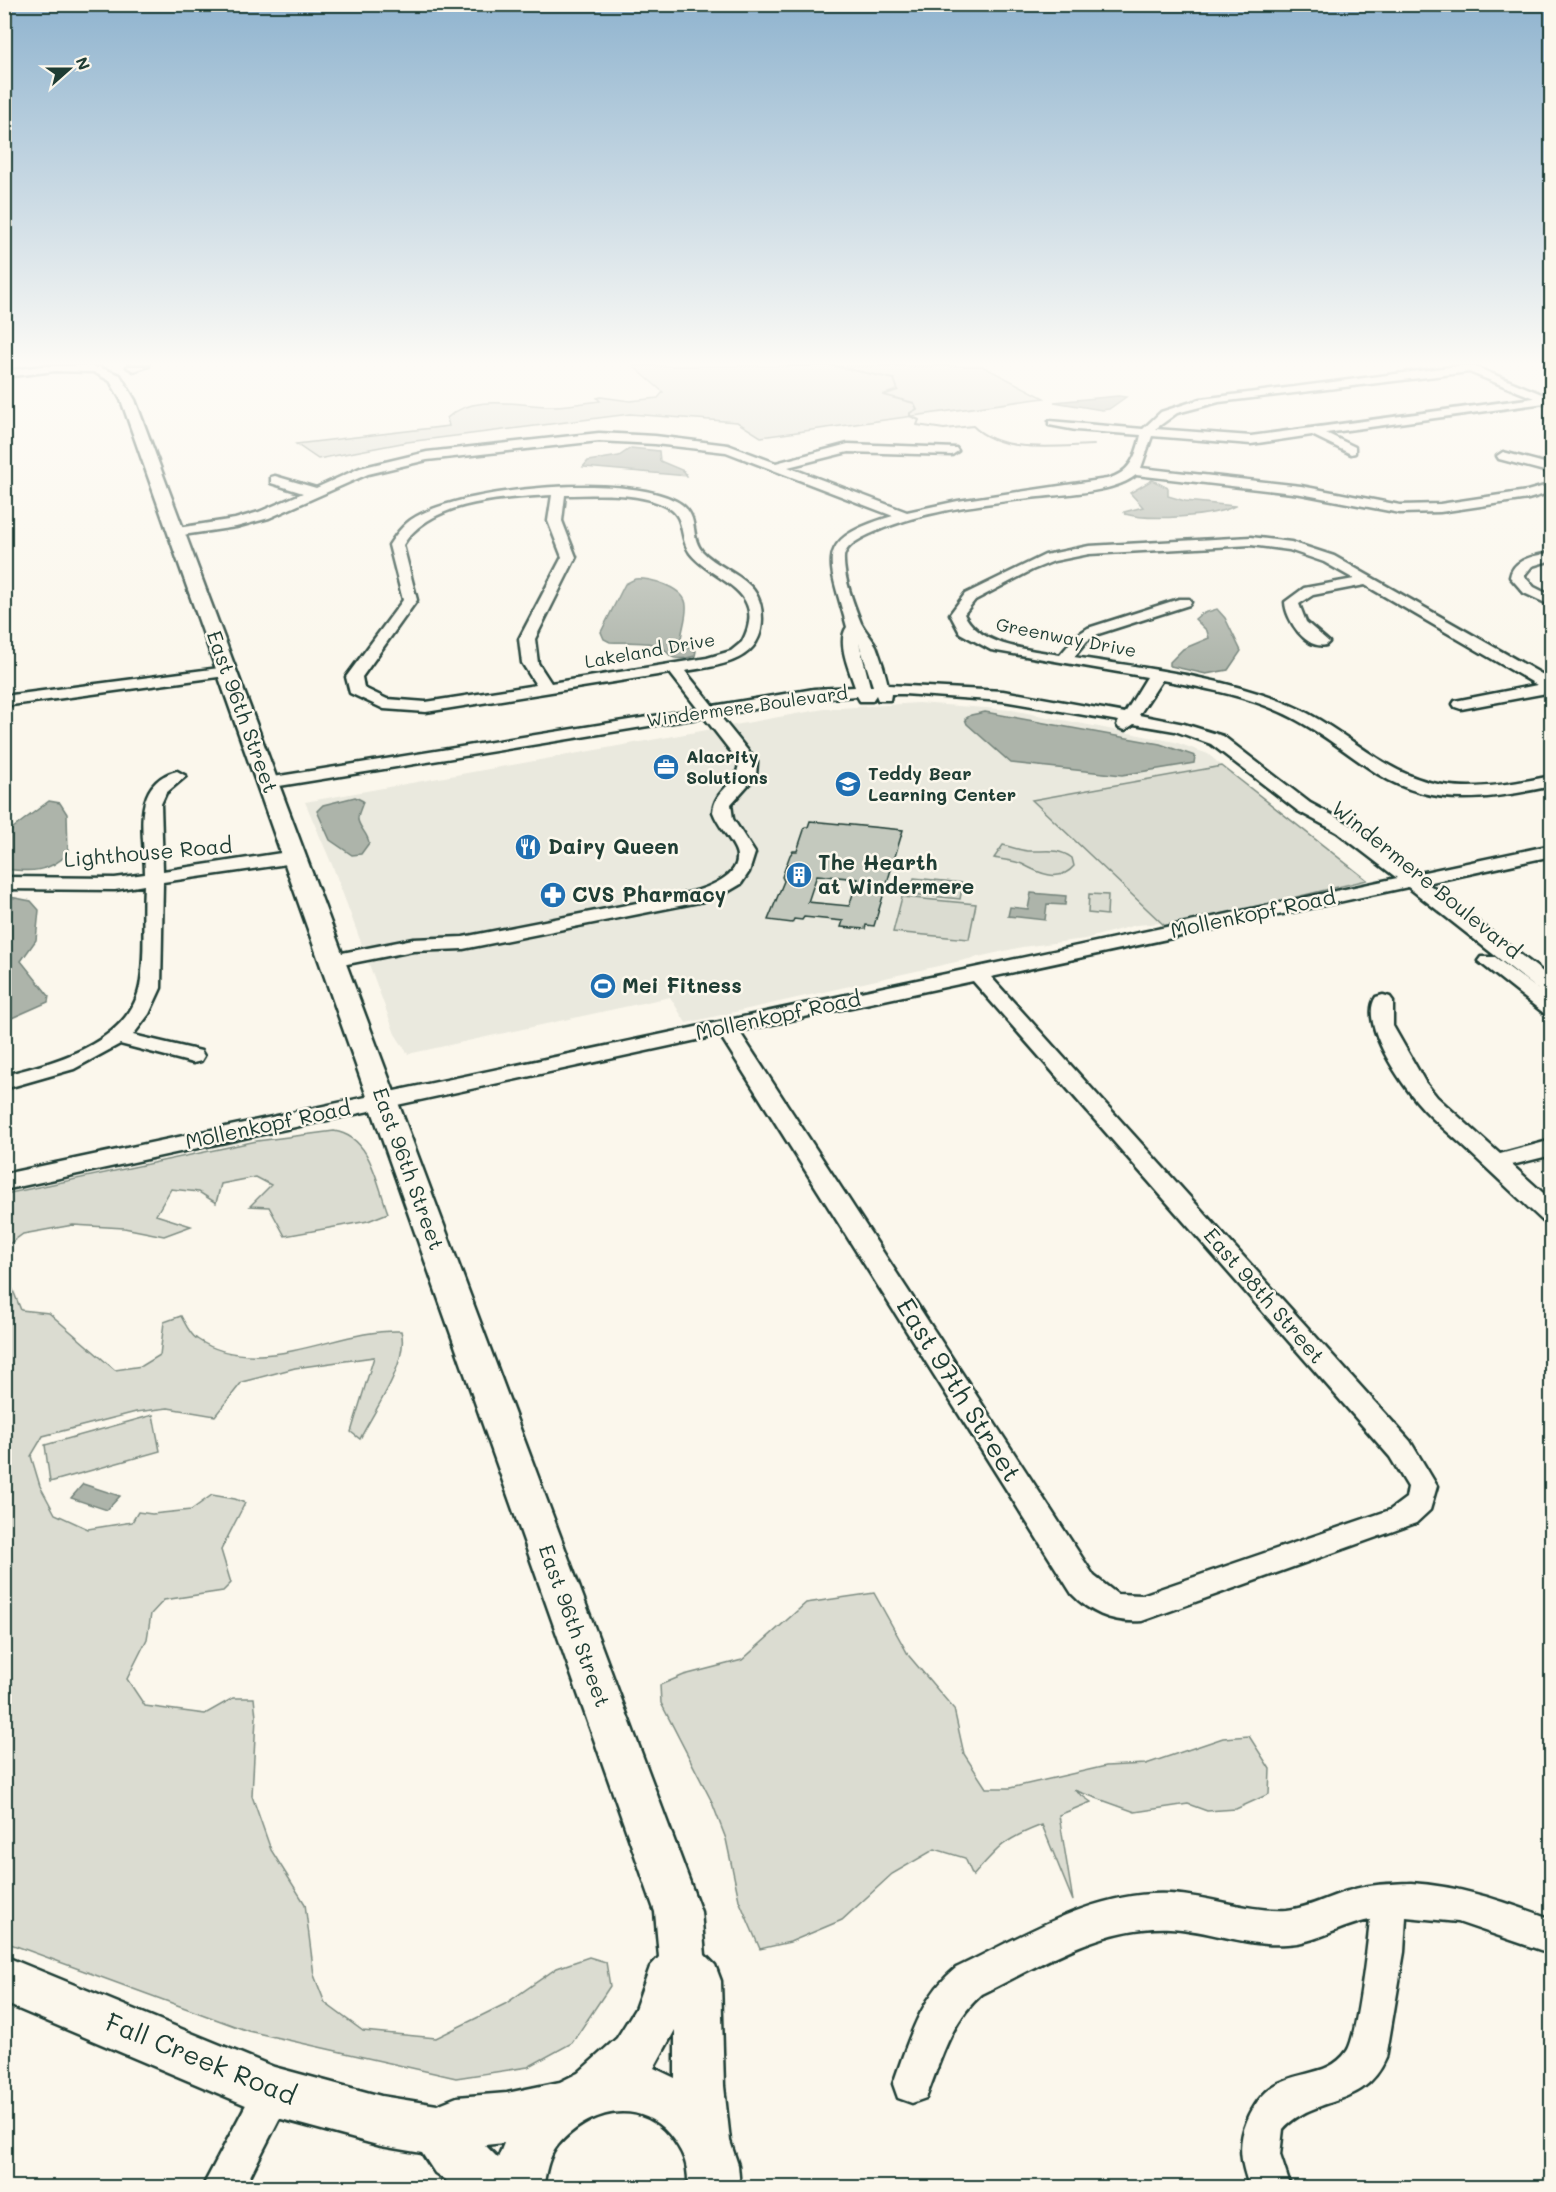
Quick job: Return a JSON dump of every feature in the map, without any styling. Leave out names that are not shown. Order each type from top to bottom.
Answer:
[{"type":"main road","name":"East 96th Street","points":[[153,468],[678,1912],[683,1965],[698,1981],[700,2086],[713,2174]]},
{"type":"main road","points":[[517,2187],[523,2161],[532,2140],[546,2121],[634,2055],[655,2021],[667,1983],[683,1965]]},
{"type":"main road","name":"Fall Creek Road","points":[[4,1979],[274,2092],[381,2121],[437,2130],[457,2122],[507,2118],[633,2086],[668,2098],[682,2110],[713,2174]]},
{"type":"main road","points":[[437,2130],[453,2155],[470,2164],[491,2187]]},
{"type":"street","points":[[175,529],[242,520],[277,511],[375,468]]},
{"type":"street","points":[[779,468],[907,517]]},
{"type":"street","points":[[883,693],[860,631],[855,627],[837,562],[838,553],[857,535],[907,517],[956,504],[1107,484],[1127,477],[1135,471],[1301,490],[1400,509],[1440,508],[1528,495],[1551,488]]},
{"type":"street","points":[[275,480],[291,487],[318,492]]},
{"type":"street","points":[[547,689],[530,663],[527,639],[569,556],[555,521],[560,490]]},
{"type":"street","name":"Lakeland Drive","points":[[560,490],[630,493],[672,504],[688,519],[692,541],[698,554],[742,586],[750,596],[755,610],[756,630],[754,639],[748,646],[723,659],[675,669],[441,706],[405,707],[384,704],[367,698],[356,690],[354,680],[410,600],[396,545],[398,537],[406,528],[428,516],[466,504],[560,490]]},
{"type":"street","name":"Greenway Drive","points":[[1551,687],[1322,556],[1271,543],[1238,541],[1101,548],[1061,555],[1027,567],[970,597],[957,614],[965,630],[983,642],[1012,650],[1227,688],[1280,706],[1319,726],[1390,776],[1424,788],[1485,794],[1551,781]]},
{"type":"street","points":[[1551,556],[1527,563],[1518,572],[1520,583],[1551,602]]},
{"type":"street","points":[[1321,642],[1304,630],[1292,609],[1292,602],[1308,591],[1366,581]]},
{"type":"street","points":[[1064,659],[1082,638],[1093,631],[1184,602]]},
{"type":"street","points":[[855,627],[851,632],[852,653],[864,694]]},
{"type":"street","points":[[4,701],[70,692],[82,693],[226,668]]},
{"type":"street","points":[[334,967],[432,955],[463,943],[688,899],[711,893],[730,883],[743,868],[746,853],[723,818],[722,806],[728,795],[747,776],[749,768],[746,758],[675,669]]},
{"type":"street","points":[[1127,721],[1156,676]]},
{"type":"street","points":[[1461,704],[1551,687]]},
{"type":"street","name":"Windermere Boulevard","points":[[270,790],[713,715],[864,694],[883,693],[1001,703],[1127,721],[1224,748],[1304,807],[1343,828],[1551,990]]},
{"type":"street","points":[[4,1082],[68,1064],[116,1037],[142,1008],[150,989],[153,879],[151,801],[162,786],[177,776]]},
{"type":"street","name":"Windermere Boulevard","points":[[1304,807],[1309,817],[1551,1010]]},
{"type":"street","name":"Mollenkopf Road","points":[[4,1182],[1551,850]]},
{"type":"street","name":"Lighthouse Road","points":[[4,882],[89,885],[153,879],[294,858]]},
{"type":"street","name":"East 98th Street","points":[[977,973],[1400,1449],[1423,1486],[1419,1505],[1400,1518],[1268,1563]]},
{"type":"street","points":[[1383,1001],[1382,1026],[1415,1085],[1436,1110],[1551,1215]]},
{"type":"street","name":"East 97th Street","points":[[726,1027],[1090,1594],[1121,1609],[1142,1608],[1268,1563]]},
{"type":"street","points":[[116,1037],[193,1056]]},
{"type":"street","points":[[1494,1163],[1551,1147]]},
{"type":"street","points":[[912,2084],[943,2007],[955,1991],[969,1981],[1090,1924],[1134,1913],[1168,1911],[1265,1928],[1290,1927],[1357,1905],[1429,1900],[1451,1902],[1551,1937]]},
{"type":"street","points":[[1270,2187],[1261,2170],[1259,2145],[1264,2123],[1271,2110],[1296,2094],[1348,2080],[1358,2072],[1367,2058],[1386,1952],[1389,1902]]},
{"type":"street","points":[[222,2187],[274,2092]]},
{"type":"shaded area","points":[[598,468],[678,468],[684,471],[687,476]]},
{"type":"shaded area","points":[[1152,480],[1168,488],[1168,496],[1185,501],[1235,506],[1212,513],[1181,517],[1125,514],[1124,512],[1143,507],[1130,493]]},
{"type":"shaded area","points":[[635,579],[666,585],[680,594],[686,606],[681,639],[685,646],[696,651],[695,656],[677,658],[653,644],[610,642],[604,639],[601,632],[625,584]]},
{"type":"shaded area","points":[[1217,609],[1225,618],[1241,651],[1228,670],[1206,674],[1170,666],[1170,662],[1183,649],[1209,638],[1207,631],[1195,619],[1201,614]]},
{"type":"shaded area","points":[[918,703],[1012,710],[1175,742],[1208,754],[1222,766],[1033,800],[1162,923],[1136,925],[1085,939],[1022,947],[686,1023],[670,997],[408,1054],[395,1034],[333,867],[305,802],[824,709]]},
{"type":"shaded area","points":[[985,712],[1160,744],[1195,756],[1194,763],[1122,775],[1011,763],[967,724],[965,719],[971,715]]},
{"type":"shaded area","points":[[1222,766],[1367,880],[1167,928],[1032,800]]},
{"type":"shaded area","points":[[355,797],[363,801],[358,820],[369,843],[361,854],[352,855],[330,840],[317,811],[323,805]]},
{"type":"shaded area","points":[[49,801],[60,803],[67,814],[68,853],[61,860],[39,870],[5,869],[5,834]]},
{"type":"shaded area","points":[[1003,845],[1028,851],[1061,852],[1072,858],[1074,866],[1062,874],[1041,873],[1019,863],[994,858]]},
{"type":"shaded area","points":[[914,878],[963,883],[960,899],[911,894]]},
{"type":"shaded area","points":[[1031,893],[1066,896],[1065,905],[1047,904],[1045,920],[1008,916],[1010,907],[1028,909]]},
{"type":"shaded area","points":[[1089,894],[1108,895],[1107,915],[1088,913]]},
{"type":"shaded area","points":[[5,896],[31,901],[39,910],[36,940],[21,961],[49,996],[48,1002],[5,1021]]},
{"type":"shaded area","points":[[902,897],[976,904],[969,939],[893,932]]},
{"type":"shaded area","points":[[334,1131],[346,1135],[364,1151],[371,1163],[388,1213],[368,1221],[285,1236],[269,1207],[250,1206],[271,1185],[256,1177],[221,1184],[216,1203],[199,1192],[171,1189],[156,1215],[191,1226],[164,1236],[124,1228],[73,1225],[23,1234],[5,1247],[5,1194],[257,1141]]},
{"type":"shaded area","points":[[4,1268],[21,1310],[49,1313],[115,1370],[142,1366],[160,1355],[164,1322],[181,1316],[197,1339],[221,1351],[246,1355],[298,1350],[376,1332],[401,1331],[402,1343],[396,1371],[360,1439],[351,1432],[374,1357],[295,1368],[242,1382],[215,1416],[168,1408],[136,1412],[43,1436],[31,1456],[40,1486],[55,1514],[88,1529],[132,1522],[138,1512],[152,1514],[191,1510],[212,1495],[245,1503],[221,1550],[231,1583],[223,1591],[164,1600],[151,1614],[147,1639],[127,1679],[145,1706],[205,1714],[233,1698],[254,1698],[256,1717],[252,1796],[271,1850],[305,1904],[314,1975],[325,2003],[363,2031],[436,2038],[505,2004],[557,1968],[589,1957],[606,1962],[610,1986],[572,2043],[528,2067],[456,2078],[248,2031],[5,1942]]},
{"type":"shaded area","points":[[153,1415],[160,1451],[50,1482],[45,1445]]},
{"type":"shaded area","points":[[83,1484],[120,1496],[107,1510],[71,1498]]},
{"type":"shaded area","points":[[874,1593],[909,1656],[954,1709],[964,1754],[986,1788],[1010,1788],[1106,1766],[1146,1764],[1223,1738],[1249,1736],[1270,1769],[1269,1794],[1236,1809],[1207,1811],[1188,1804],[1135,1812],[1074,1790],[1091,1802],[1059,1815],[1073,1901],[1042,1825],[1003,1844],[973,1876],[965,1858],[935,1849],[892,1874],[842,1920],[790,1942],[760,1949],[739,1900],[726,1839],[711,1800],[661,1703],[660,1685],[684,1675],[742,1660],[806,1603]]},
{"type":"building","name":"The Hearth at Windermere","points":[[810,821],[903,830],[874,926],[866,925],[865,929],[841,927],[843,921],[804,917],[802,920],[794,919],[792,923],[768,920],[784,881],[782,877],[790,855],[793,851],[797,851],[805,827],[808,827]],"holes":[[[817,875],[858,879],[849,906],[808,902]]]},
{"type":"place","name":"Alacrity Solutions","points":[[666,767]]},
{"type":"place","name":"Teddy Bear Learning Center","points":[[848,784]]},
{"type":"place","name":"Dairy Queen","points":[[528,847]]},
{"type":"place","name":"The Hearth at Windermere","points":[[799,875]]},
{"type":"place","name":"CVS Pharmacy","points":[[553,895]]},
{"type":"place","name":"Mei Fitness","points":[[603,986]]}]
